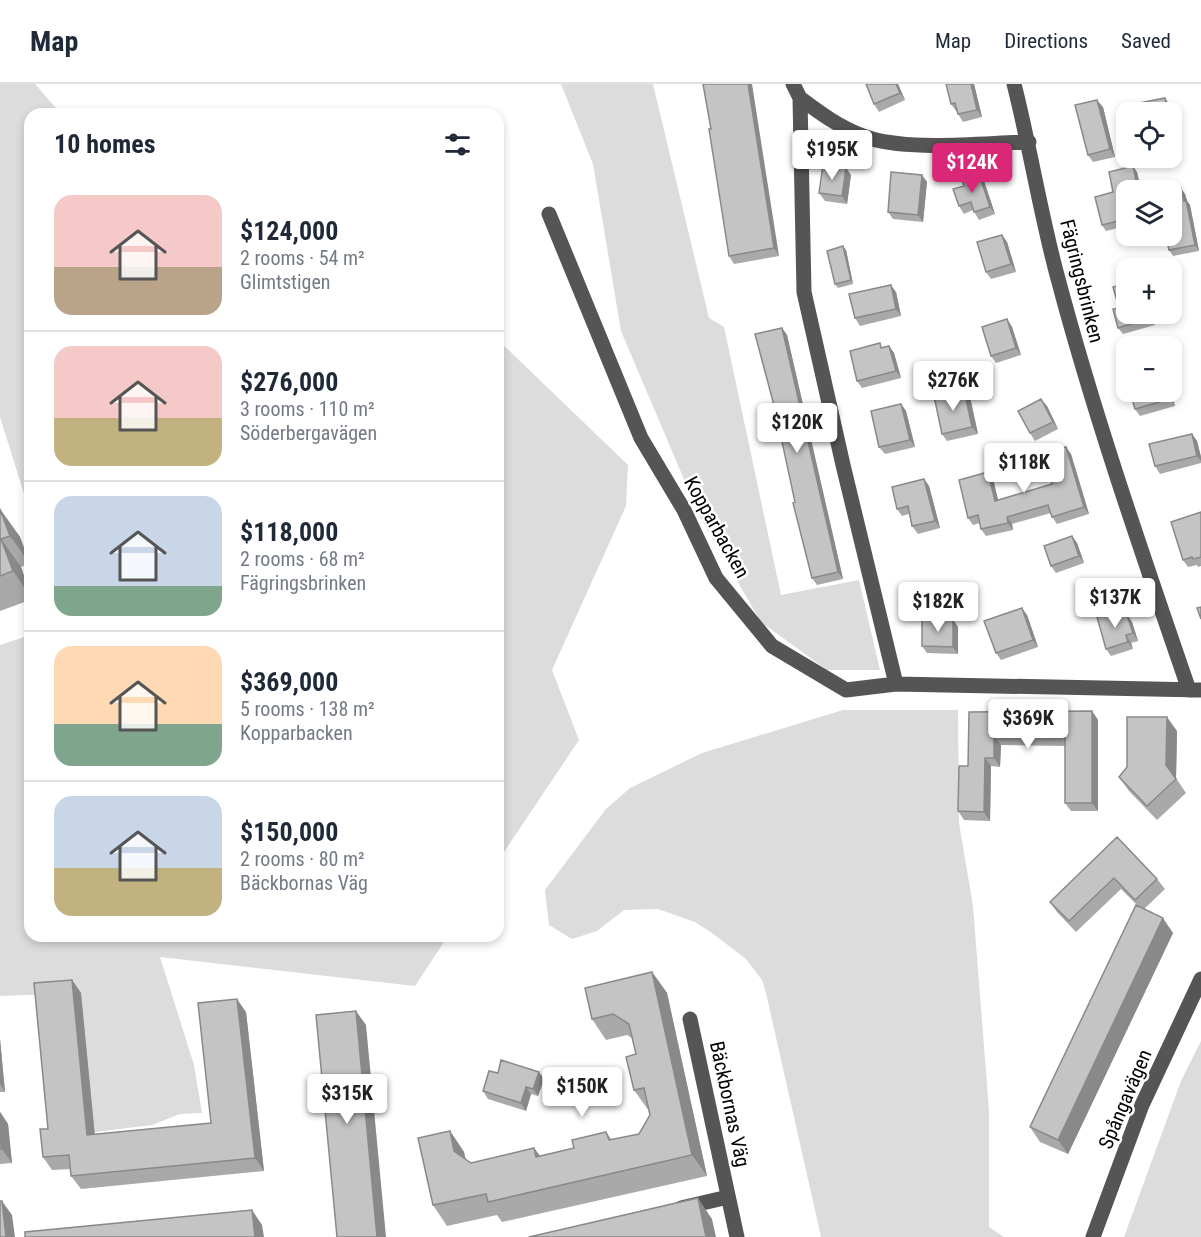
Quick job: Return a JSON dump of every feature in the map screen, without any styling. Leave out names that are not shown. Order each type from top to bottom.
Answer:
[{"type":"street","points":[[793,84],[800,98],[828,120],[865,137],[909,145],[1029,142]]},
{"type":"street","name":"Fägringsbrinken","points":[[1014,84],[1029,142],[1056,272],[1099,424],[1195,690]]},
{"type":"street","points":[[800,98],[804,292],[896,684]]},
{"type":"street","name":"Kopparbacken","points":[[549,214],[641,438],[684,510],[717,578],[772,646],[846,690],[896,684],[1195,690]]},
{"type":"street","name":"Spångavägen","points":[[1093,1237],[1142,1105],[1201,979]]},
{"type":"street","name":"Bäckbornas Väg","points":[[690,1019],[737,1237]]},
{"type":"street","name":"Bäckbornas Väg","points":[[671,1211],[728,1197]]},
{"type":"shaded area","points":[[0,84],[35,84],[56,108],[24,108],[24,494],[0,417]]},
{"type":"shaded area","points":[[561,84],[653,84],[709,318],[724,327],[781,595],[859,580],[880,670],[827,670],[761,622],[700,517],[621,331],[593,164]]},
{"type":"shaded area","points":[[504,346],[628,465],[626,506],[552,670],[579,740],[504,852]]},
{"type":"shaded area","points":[[24,637],[24,942],[444,942],[415,986],[160,957],[194,1065],[202,1113],[180,1114],[152,1125],[95,1132],[81,993],[0,996],[0,645]]},
{"type":"shaded area","points":[[843,710],[958,710],[959,823],[973,906],[989,1110],[989,1227],[1004,1237],[821,1237],[766,993],[762,980],[746,959],[695,922],[658,909],[624,910],[597,931],[572,939],[549,925],[545,890],[606,809],[630,788],[702,753]]},
{"type":"shaded area","points":[[1201,1041],[1201,1237],[1124,1237],[1181,1081]]},
{"type":"building","points":[[703,84],[748,84],[774,248],[729,256]]},
{"type":"building","points":[[866,84],[896,84],[900,93],[874,104]]},
{"type":"building","points":[[946,84],[971,84],[977,110],[958,114],[955,103],[951,104]]},
{"type":"building","points":[[1165,98],[1166,102],[1144,102]]},
{"type":"building","points":[[1097,100],[1110,149],[1088,155],[1075,105]]},
{"type":"building","points":[[823,165],[846,168],[842,196],[819,193]]},
{"type":"building","points":[[1133,168],[1136,180],[1116,180],[1116,222],[1102,225],[1095,197],[1113,192],[1109,172]]},
{"type":"building","points":[[891,172],[922,175],[918,215],[888,212]]},
{"type":"building","points":[[979,174],[990,207],[974,212],[971,202],[959,206],[953,189],[964,186],[962,179]]},
{"type":"building","points":[[1182,192],[1184,201],[1186,200],[1195,245],[1169,250],[1168,246],[1182,246]]},
{"type":"building","points":[[1002,235],[1011,264],[986,272],[977,242]]},
{"type":"building","points":[[843,246],[851,280],[835,284],[827,251]]},
{"type":"building","points":[[891,285],[896,309],[855,318],[849,294]]},
{"type":"building","points":[[1007,319],[1016,348],[991,356],[982,327]]},
{"type":"building","points":[[1117,324],[1131,324],[1118,328]]},
{"type":"building","points":[[782,328],[838,572],[812,578],[793,503],[795,502],[775,409],[755,334]]},
{"type":"building","points":[[880,343],[881,348],[889,346],[896,371],[857,381],[850,351]]},
{"type":"building","points":[[964,390],[972,427],[942,434],[934,396]]},
{"type":"building","points":[[1041,399],[1053,422],[1030,433],[1018,411]]},
{"type":"building","points":[[1133,402],[1160,402],[1135,409]]},
{"type":"building","points":[[901,404],[910,440],[879,447],[871,411]]},
{"type":"building","points":[[1192,434],[1197,456],[1155,466],[1149,444]]},
{"type":"building","points":[[1066,447],[1084,507],[1052,517],[1048,505],[1007,517],[1008,523],[981,529],[978,515],[968,518],[959,480],[988,472],[995,501],[1052,484],[1043,453]]},
{"type":"building","points":[[924,479],[935,521],[912,526],[908,506],[897,509],[892,487]]},
{"type":"building","points":[[0,509],[10,536],[1,539],[13,571],[0,576]]},
{"type":"building","points":[[1201,512],[1201,557],[1183,560],[1171,522]]},
{"type":"building","points":[[1072,536],[1079,556],[1051,566],[1044,546]]},
{"type":"building","points":[[1201,607],[1201,619],[1197,608]]},
{"type":"building","points":[[1022,608],[1033,640],[996,653],[984,621]]},
{"type":"building","points":[[1118,610],[1120,617],[1127,615],[1133,633],[1126,635],[1128,642],[1106,649],[1097,617]]},
{"type":"building","points":[[922,619],[953,620],[953,647],[922,646]]},
{"type":"building","points":[[1092,711],[1092,803],[1065,803],[1065,737],[994,736],[994,758],[985,758],[984,812],[958,811],[959,766],[968,766],[969,712]]},
{"type":"building","points":[[1127,717],[1167,717],[1166,765],[1176,779],[1147,806],[1119,777],[1127,767]]},
{"type":"building","points":[[1117,837],[1157,879],[1135,900],[1114,878],[1069,921],[1050,902]]},
{"type":"building","points":[[1136,905],[1163,918],[1058,1140],[1030,1127]]},
{"type":"building","points":[[652,972],[692,1155],[488,1202],[486,1194],[433,1205],[418,1138],[450,1131],[454,1151],[471,1163],[534,1148],[536,1157],[574,1148],[572,1140],[606,1132],[609,1140],[639,1134],[650,1115],[644,1088],[634,1090],[626,1057],[636,1054],[629,1024],[613,1014],[592,1019],[585,988]]},
{"type":"building","points":[[72,980],[87,1135],[211,1123],[198,1003],[237,999],[255,1158],[71,1176],[69,1155],[43,1157],[40,1129],[48,1129],[34,983]]},
{"type":"building","points":[[356,1011],[377,1237],[337,1237],[316,1015]]},
{"type":"building","points":[[501,1060],[539,1072],[533,1089],[526,1087],[521,1103],[483,1091],[489,1071],[498,1073]]},
{"type":"building","points":[[698,1198],[706,1237],[529,1237]]},
{"type":"building","points":[[0,1201],[2,1201],[6,1237],[0,1237]]},
{"type":"building","points":[[252,1210],[255,1237],[25,1237],[25,1232]]}]
